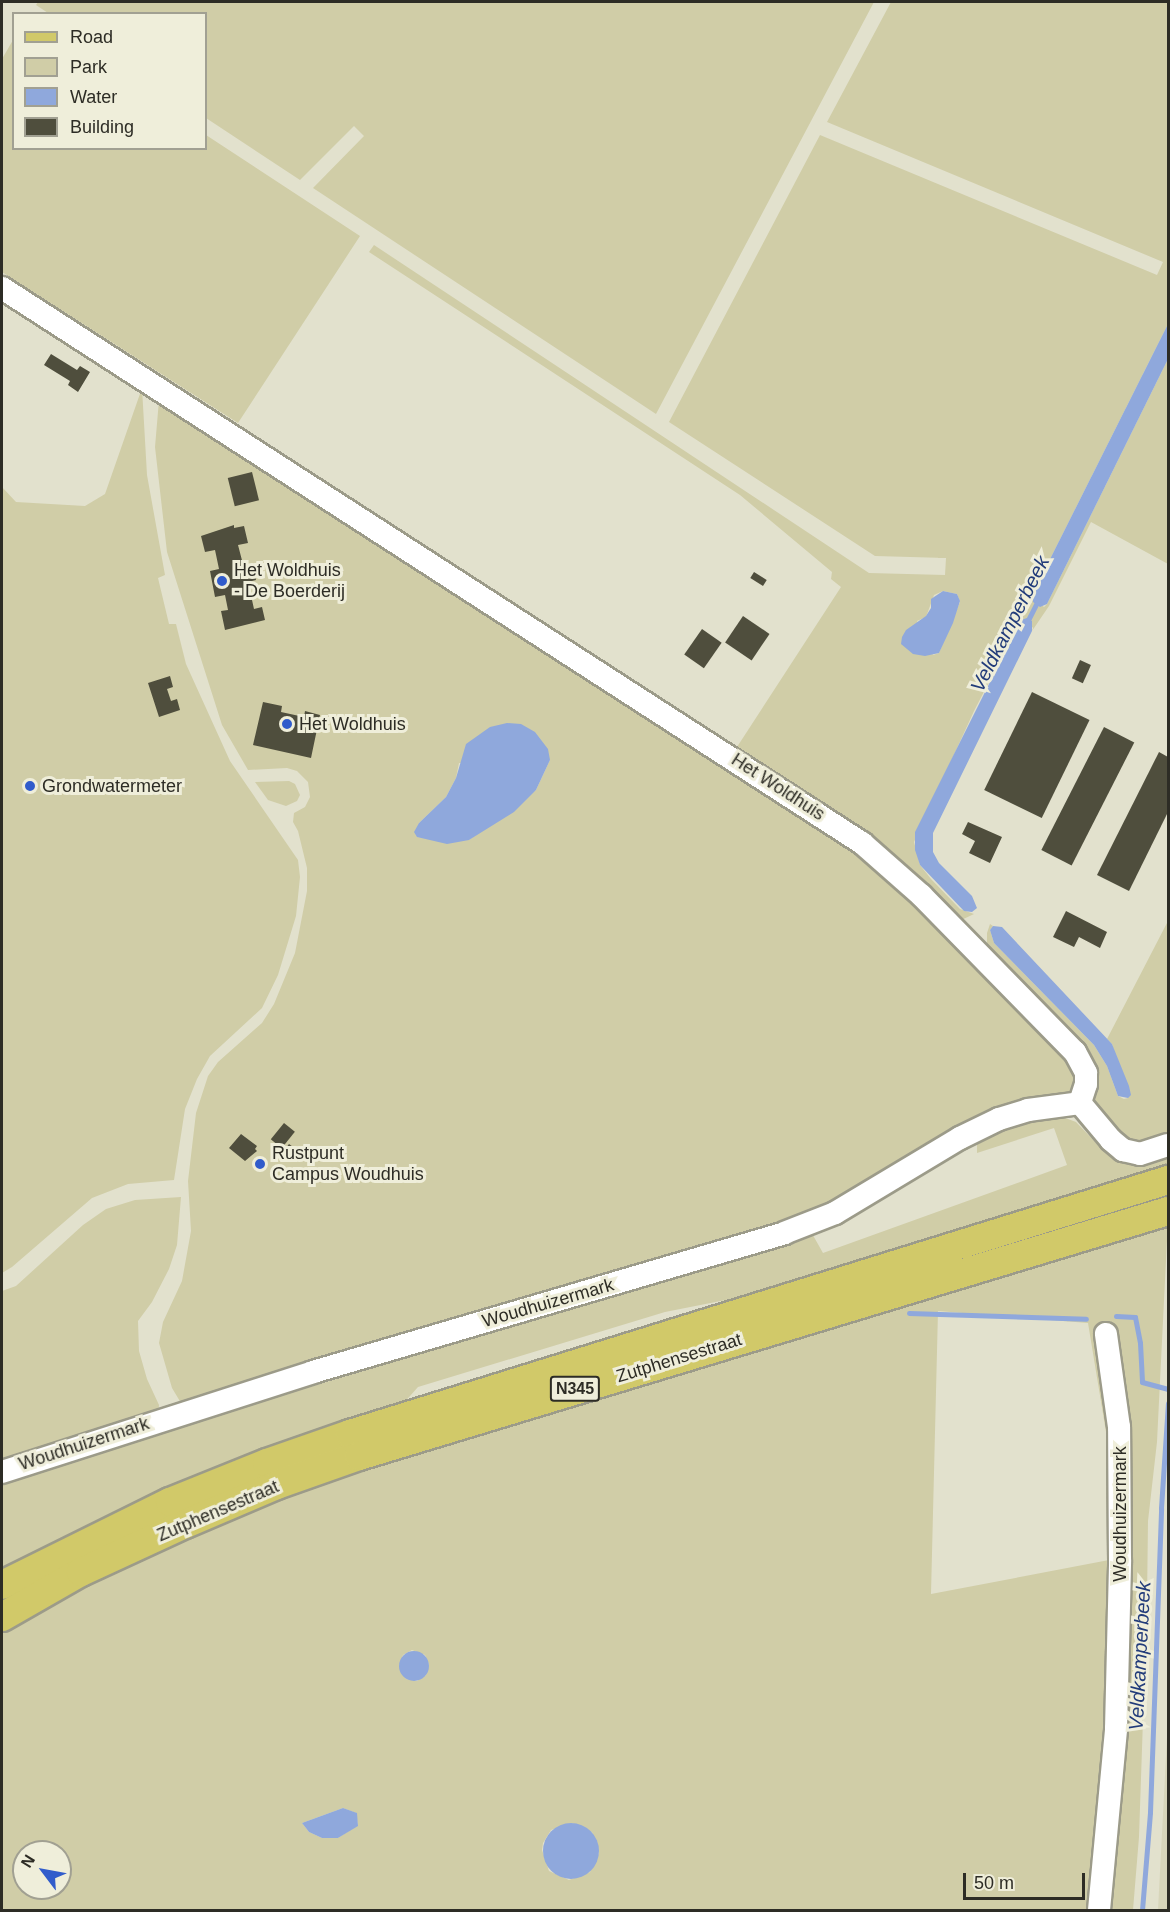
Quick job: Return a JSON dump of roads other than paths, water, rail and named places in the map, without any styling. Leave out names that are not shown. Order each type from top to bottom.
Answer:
[{"type":"main road","name":"Zutphensestraat","points":[[2,1585],[170,1502],[267,1463],[350,1434],[1168,1180]]},
{"type":"main road","name":"Zutphensestraat","points":[[2,1617],[81,1572],[185,1524],[277,1485],[339,1463],[1168,1211]]},
{"type":"street","name":"Het Woldhuis","points":[[2,288],[862,843],[895,869],[1075,1052],[1086,1073],[1086,1084],[1080,1103]]},
{"type":"street","points":[[1080,1103],[1111,1140],[1123,1150],[1140,1154],[1168,1145]]},
{"type":"street","name":"Woudhuizermark","points":[[2,1472],[313,1372],[784,1233],[835,1213],[960,1138],[999,1119],[1028,1110],[1080,1103]]},
{"type":"street","name":"Woudhuizermark","points":[[1099,1911],[1116,1729],[1120,1560],[1119,1427],[1106,1334]]},
{"type":"water","points":[[1168,324],[1168,359],[1047,604],[1040,607],[1033,602],[1032,595]]},
{"type":"water","points":[[943,591],[957,594],[960,601],[939,653],[925,656],[913,654],[901,644],[902,637],[906,630],[926,616],[931,608],[931,599]]},
{"type":"water","points":[[1027,618],[1032,621],[1032,631],[933,833],[933,852],[939,863],[972,896],[977,908],[972,912],[964,911],[920,865],[915,850],[915,832],[1021,620]]},
{"type":"water","points":[[507,723],[521,724],[535,732],[548,749],[550,760],[536,790],[514,812],[469,840],[447,844],[417,837],[414,832],[419,823],[446,797],[456,778],[466,744],[490,727]]},
{"type":"water","points":[[993,926],[1002,927],[1112,1044],[1129,1086],[1131,1095],[1128,1098],[1118,1096],[1107,1066],[1094,1045],[994,943],[990,930]]},
{"type":"water","points":[[414,1651],[425,1655],[429,1666],[425,1677],[414,1681],[403,1677],[399,1666],[403,1655]]},
{"type":"water","points":[[343,1808],[357,1813],[358,1826],[338,1838],[322,1838],[309,1832],[302,1823]]},
{"type":"water","points":[[565,1823],[577,1823],[587,1827],[595,1835],[599,1851],[595,1867],[587,1875],[577,1879],[565,1879],[555,1875],[547,1867],[543,1857],[543,1845],[547,1835],[555,1827]]},
{"type":"waterway","name":"Veldkamperbeek","points":[[1026,624],[1038,600]]},
{"type":"waterway","points":[[909,1313],[1086,1319]]},
{"type":"waterway","points":[[1116,1316],[1135,1317],[1140,1343],[1142,1382],[1168,1389]]},
{"type":"waterway","name":"Veldkamperbeek","points":[[1142,1910],[1150,1812],[1161,1508],[1168,1403]]},
{"type":"place","name":"Het Woldhuis - De Boerderij","points":[[222,581]]},
{"type":"place","name":"Het Woldhuis","points":[[287,724]]},
{"type":"place","name":"Grondwatermeter","points":[[30,786]]},
{"type":"place","name":"Rustpunt Campus Woudhuis","points":[[260,1164]]}]
